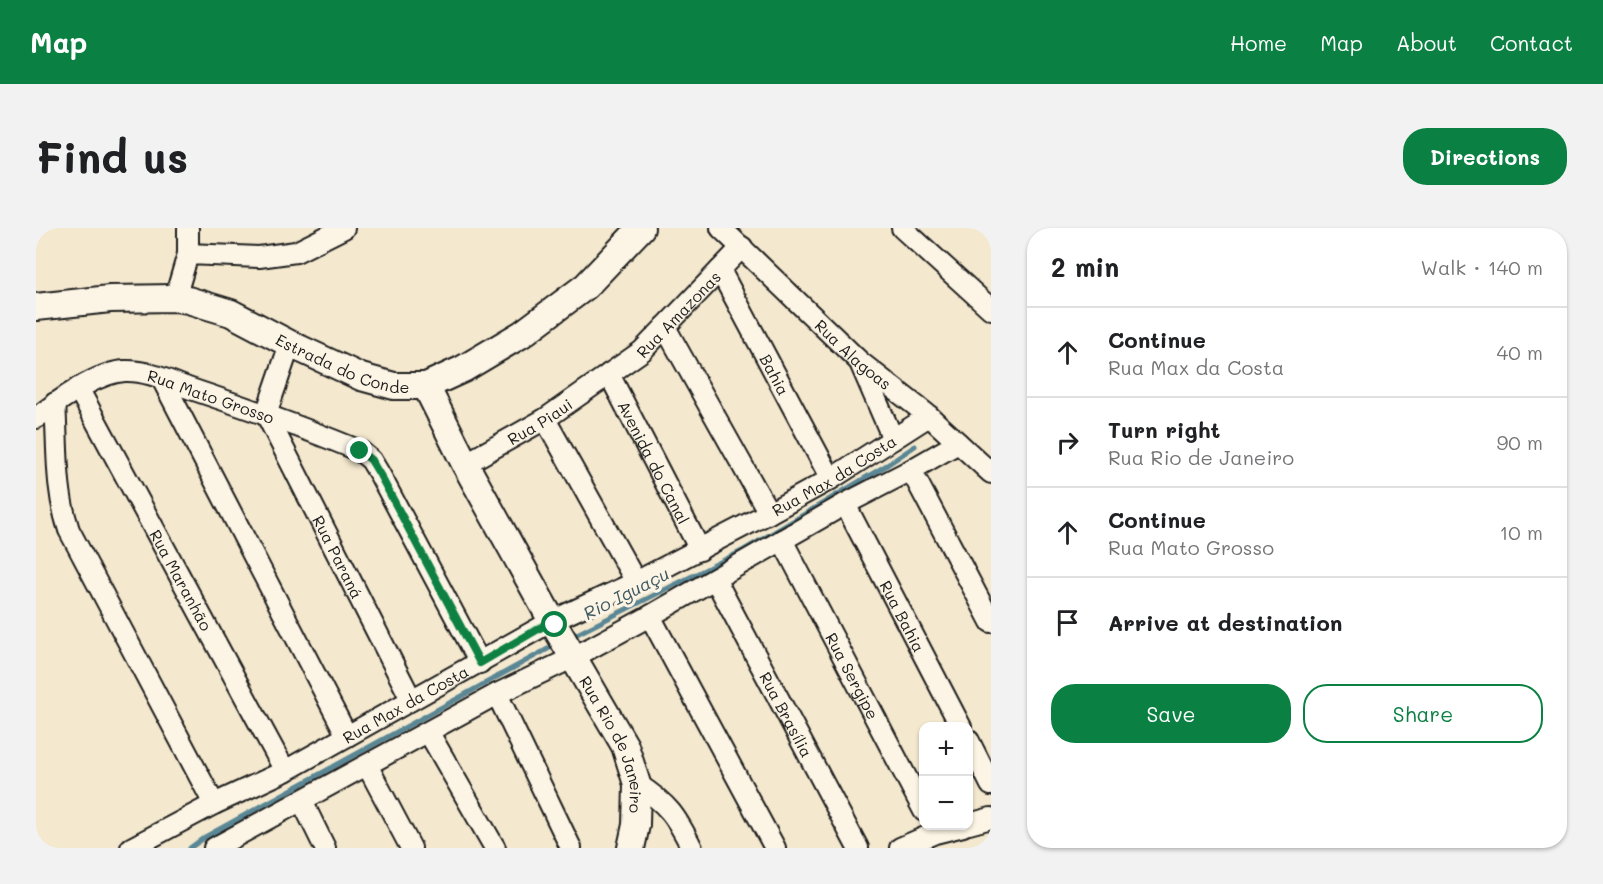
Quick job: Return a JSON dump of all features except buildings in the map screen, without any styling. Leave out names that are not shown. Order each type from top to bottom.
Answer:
[{"type":"street","points":[[175,298],[188,254],[188,228]]},
{"type":"street","points":[[188,254],[259,256],[296,252],[344,228]]},
{"type":"street","name":"Estrada do Conde","points":[[36,308],[45,305],[110,299],[175,298],[188,300],[231,313],[361,377],[394,386],[426,386],[463,369],[522,333],[586,286],[641,228]]},
{"type":"street","name":"Rua Alagoas","points":[[721,228],[860,362],[929,416],[991,473]]},
{"type":"street","points":[[902,228],[991,309]]},
{"type":"street","name":"Rua Amazonas","points":[[609,374],[642,351],[742,247]]},
{"type":"street","name":"Bahia","points":[[720,270],[831,479]]},
{"type":"street","points":[[665,327],[769,513]]},
{"type":"street","points":[[266,414],[290,344]]},
{"type":"street","points":[[860,362],[892,439]]},
{"type":"street","name":"Rua Mato Grosso","points":[[36,418],[78,388],[114,373],[125,371],[162,379],[266,414],[360,451],[371,460],[380,475],[480,663]]},
{"type":"street","name":"Rua Piaui","points":[[465,464],[545,419],[609,374]]},
{"type":"street","name":"Avenida do Canal","points":[[609,374],[700,550]]},
{"type":"street","points":[[162,379],[347,736]]},
{"type":"street","points":[[426,386],[465,464],[574,656]]},
{"type":"street","name":"Rua Maranhão","points":[[78,388],[285,771]]},
{"type":"street","points":[[55,404],[58,485],[69,530],[214,804]]},
{"type":"street","name":"Rua Paraná","points":[[266,414],[411,699]]},
{"type":"street","name":"Rua Max da Costa","points":[[131,848],[214,804],[285,771],[411,699],[769,513],[831,479],[929,416]]},
{"type":"street","points":[[545,419],[636,582]]},
{"type":"street","name":"Rua Max da Costa","points":[[220,847],[497,694],[650,616],[845,504],[958,443]]},
{"type":"street","points":[[911,470],[991,622]]},
{"type":"street","name":"Rua Bahia","points":[[845,504],[959,722]]},
{"type":"street","name":"Rua Sergipe","points":[[782,540],[919,801]]},
{"type":"street","name":"Rua Brasília","points":[[715,579],[858,848]]},
{"type":"street","points":[[650,616],[775,848]]},
{"type":"street","name":"Rua Rio de Janeiro","points":[[574,656],[625,746],[637,784],[636,825],[628,846]]},
{"type":"street","points":[[497,694],[570,848]]},
{"type":"street","points":[[429,733],[495,848]]},
{"type":"street","points":[[973,749],[991,785]]},
{"type":"street","points":[[367,765],[411,848]]},
{"type":"street","points":[[637,784],[658,798],[676,817],[692,848]]},
{"type":"street","points":[[302,801],[325,848]]},
{"type":"street","points":[[973,823],[991,818]]},
{"type":"street","points":[[900,848],[931,830]]},
{"type":"waterway","name":"Rio Iguaçu","points":[[571,637],[744,550],[915,446]]},
{"type":"waterway","name":"Rio Iguaçu","points":[[190,848],[205,837],[557,644]]},
{"type":"route","points":[[360,451],[371,460],[380,475],[480,663],[552,621],[555,625]]}]
